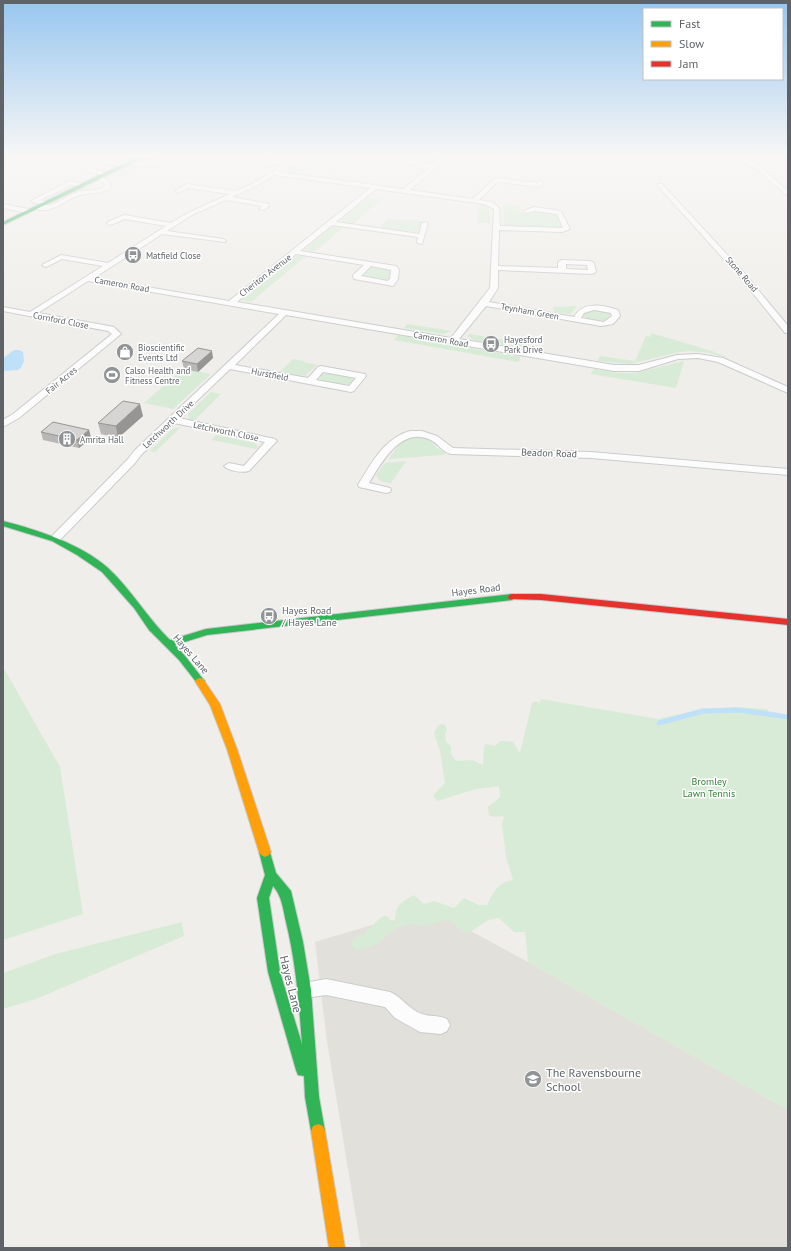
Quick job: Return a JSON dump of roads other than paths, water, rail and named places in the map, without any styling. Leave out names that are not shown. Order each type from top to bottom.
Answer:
[{"type":"main road","points":[[3,224],[22,214]]},
{"type":"main road","name":"Hayes Lane","points":[[3,523],[24,528],[55,539],[80,553],[105,570],[137,606],[152,628],[198,677],[216,704],[235,756],[271,875],[284,891],[297,942],[305,990],[312,1097],[337,1248]]},
{"type":"main road","name":"Hayes Road","points":[[168,644],[206,632],[511,596],[541,597],[788,622]]},
{"type":"main road","name":"Hayes Lane","points":[[271,875],[263,898],[274,972],[281,1000],[312,1097]]},
{"type":"street","points":[[32,314],[189,214]]},
{"type":"street","name":"Cheriton Avenue","points":[[231,303],[342,214]]},
{"type":"street","points":[[453,341],[484,303],[494,288],[497,214]]},
{"type":"street","points":[[497,228],[567,229],[561,214]]},
{"type":"street","name":"Stone Road","points":[[687,214],[763,298],[788,331]]},
{"type":"street","points":[[110,223],[124,217],[172,225]]},
{"type":"street","points":[[331,223],[421,240],[425,223]]},
{"type":"street","points":[[162,232],[223,242]]},
{"type":"street","points":[[295,252],[393,268],[395,270],[394,279],[390,284]]},
{"type":"street","points":[[46,265],[61,257],[109,265]]},
{"type":"street","points":[[369,264],[357,275],[357,277],[400,286]]},
{"type":"street","points":[[494,268],[562,270]]},
{"type":"street","name":"Cameron Road","points":[[88,279],[614,368],[639,368],[682,356],[707,357],[720,360],[788,390]]},
{"type":"street","name":"Teynham Green","points":[[484,303],[576,319]]},
{"type":"street","name":"Cornford Close","points":[[3,309],[111,329],[117,334]]},
{"type":"street","name":"Letchworth Drive","points":[[55,539],[132,461],[137,453],[285,312]]},
{"type":"street","name":"Fair Acres","points":[[3,424],[16,416],[117,334]]},
{"type":"street","name":"Hurstfield","points":[[229,366],[351,389],[362,376],[321,369],[310,381]]},
{"type":"street","name":"Letchworth Close","points":[[173,420],[272,441],[246,469],[229,466]]},
{"type":"street","name":"Beadon Road","points":[[386,490],[363,485],[379,460],[395,440],[411,434],[425,435],[436,438],[445,448],[451,451],[591,455],[788,472]]},
{"type":"street","points":[[305,990],[326,987],[390,1000],[401,1012],[420,1023],[441,1025]]},
{"type":"water","points":[[14,350],[23,352],[24,361],[21,368],[18,370],[3,371],[3,358]]},
{"type":"waterway","points":[[659,723],[703,711],[739,710],[788,717]]},
{"type":"place","name":"Matfield Close","points":[[133,255]]},
{"type":"place","name":"Hayesford Park Drive","points":[[491,344]]},
{"type":"place","name":"Bioscientific Events Ltd","points":[[125,352]]},
{"type":"place","name":"Calso Health and Fitness Centre","points":[[112,375]]},
{"type":"place","name":"Amrita Hall","points":[[67,439]]},
{"type":"place","name":"Hayes Road / Hayes Lane","points":[[269,616]]},
{"type":"place","name":"The Ravensbourne School","points":[[533,1079]]},
{"type":"park label","name":"Bromley Lawn Tennis","points":[[709,786]]}]
